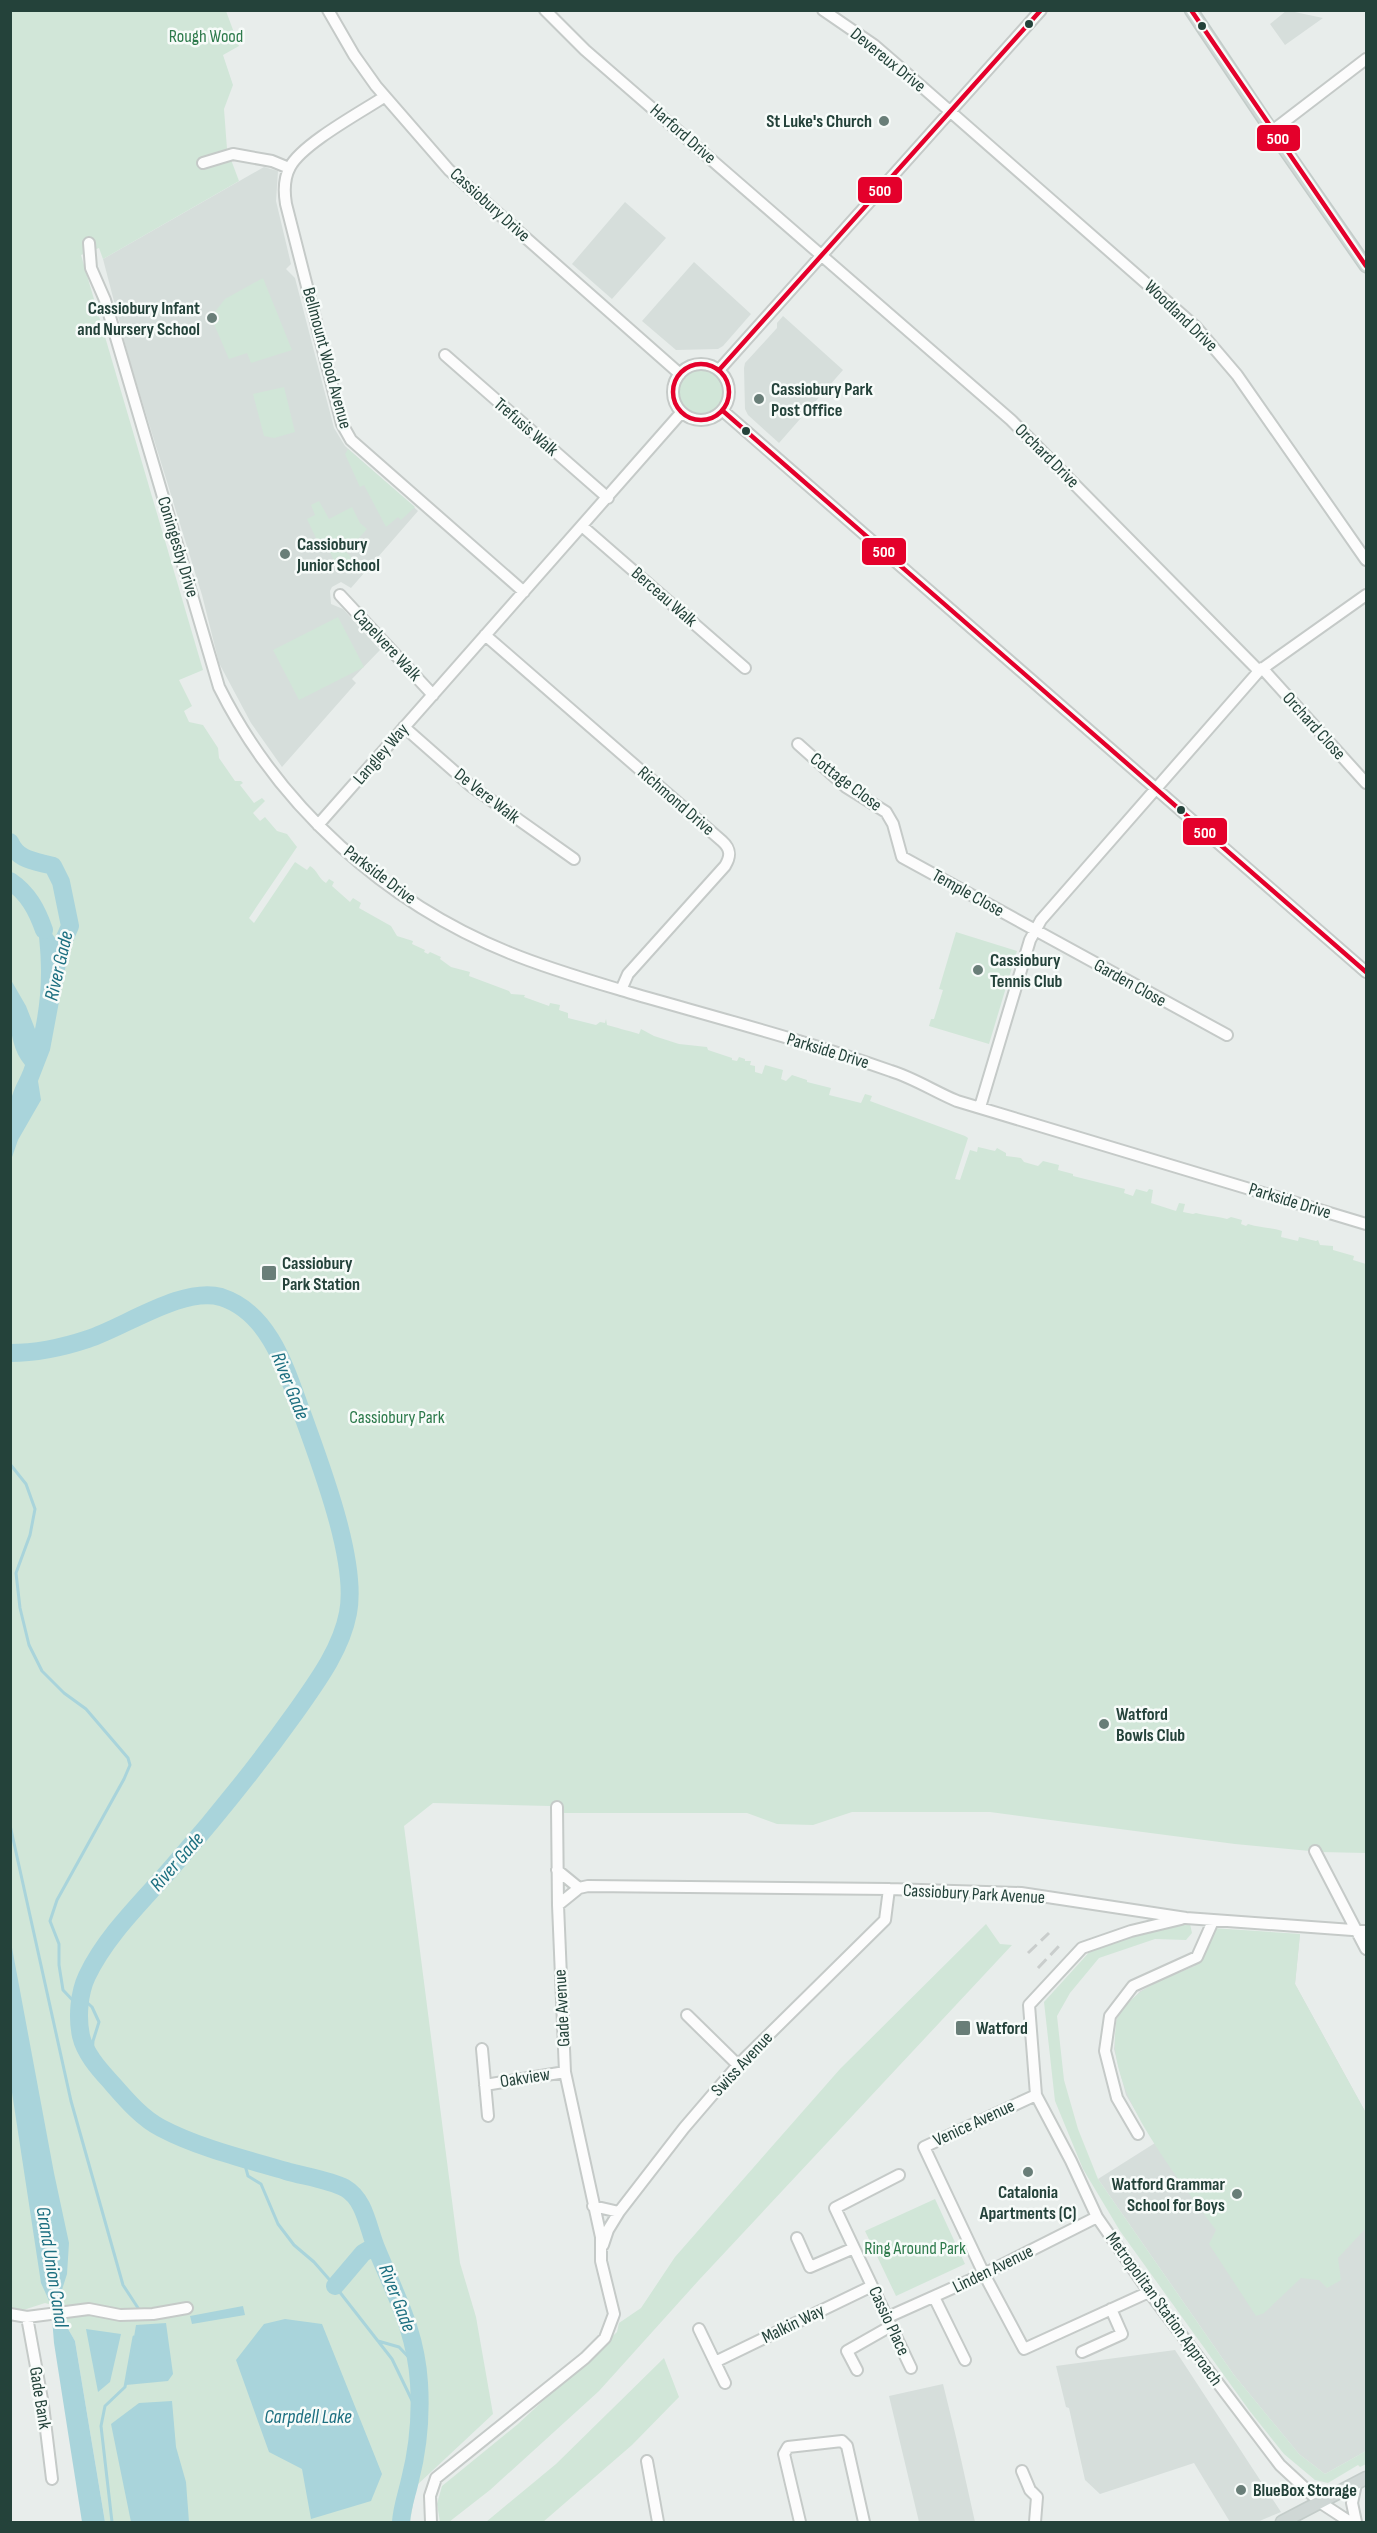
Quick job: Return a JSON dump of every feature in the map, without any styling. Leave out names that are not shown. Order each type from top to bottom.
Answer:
[{"type":"main road","points":[[1191,10],[1366,266]]},
{"type":"main road","points":[[1282,2523],[1361,2481]]},
{"type":"street","name":"Cassiobury Drive","points":[[328,10],[354,55],[384,97],[449,170],[680,374]]},
{"type":"street","name":"Harford Drive","points":[[545,10],[585,50],[822,256]]},
{"type":"street","name":"Devereux Drive","points":[[823,10],[874,45],[951,112]]},
{"type":"street","points":[[719,370],[1041,10]]},
{"type":"street","points":[[1272,131],[1366,59]]},
{"type":"street","points":[[203,162],[233,154],[289,168],[314,143],[384,97]]},
{"type":"street","name":"Woodland Drive","points":[[951,112],[1168,300],[1211,343],[1237,375],[1366,560]]},
{"type":"street","name":"Bellmount Wood Avenue","points":[[289,168],[285,186],[286,204],[342,424],[347,435],[524,592]]},
{"type":"street","name":"Coningesby Drive","points":[[89,243],[91,268],[105,300],[219,687],[240,725],[279,781],[318,825]]},
{"type":"street","name":"Orchard Drive","points":[[822,256],[1011,420],[1261,669]]},
{"type":"street","name":"Trefusis Walk","points":[[444,355],[608,498]]},
{"type":"street","points":[[703,364],[719,370],[725,377],[730,394],[723,411],[707,421],[688,418],[681,413],[673,398],[675,381],[680,374],[694,365],[703,364]]},
{"type":"street","points":[[723,411],[1366,972]]},
{"type":"street","name":"Langley Way","points":[[318,825],[681,413]]},
{"type":"street","name":"Berceau Walk","points":[[582,526],[745,668]]},
{"type":"street","name":"Capelvere Walk","points":[[340,595],[433,695]]},
{"type":"street","points":[[980,1107],[1034,930],[1261,669],[1366,596]]},
{"type":"street","name":"Richmond Drive","points":[[485,635],[722,841],[729,850],[730,856],[725,866],[628,974],[621,990]]},
{"type":"street","name":"Orchard Close","points":[[1261,669],[1366,783]]},
{"type":"street","name":"De Vere Walk","points":[[404,727],[471,786],[574,859]]},
{"type":"street","name":"Cottage Close","points":[[798,744],[846,787],[886,812],[893,824],[902,857]]},
{"type":"street","name":"Parkside Drive","points":[[318,825],[381,880],[451,924],[510,954],[621,990],[894,1072],[938,1093],[980,1107],[1366,1224]]},
{"type":"street","name":"Temple Close","points":[[902,857],[1034,930]]},
{"type":"street","name":"Garden Close","points":[[1034,930],[1227,1035]]},
{"type":"street","name":"Gade Avenue","points":[[431,2523],[430,2496],[436,2478],[585,2358],[605,2338],[614,2314],[601,2261],[602,2248],[565,2072],[558,1905],[557,1808]]},
{"type":"street","points":[[1315,1851],[1362,1932],[1366,1949]]},
{"type":"street","points":[[557,1870],[579,1888],[558,1905]]},
{"type":"street","name":"Cassiobury Park Avenue","points":[[579,1888],[588,1886],[889,1889],[1021,1893],[1186,1918],[1362,1932]]},
{"type":"street","name":"Swiss Avenue","points":[[602,2248],[608,2230],[619,2212],[684,2128],[738,2065],[885,1920],[889,1889]]},
{"type":"street","name":"Metropolitan Station Approach","points":[[1186,1918],[1131,1931],[1082,1948],[1029,2005],[1036,2095],[1071,2160],[1097,2217],[1149,2292],[1280,2465],[1321,2503],[1350,2523]]},
{"type":"street","points":[[1138,2134],[1117,2098],[1105,2051],[1110,2016],[1133,1986],[1197,1957],[1213,1921]]},
{"type":"street","points":[[687,2015],[738,2065]]},
{"type":"street","name":"Oakview","points":[[482,2049],[488,2116]]},
{"type":"street","name":"Oakview","points":[[485,2085],[565,2072]]},
{"type":"street","name":"Venice Avenue","points":[[984,2274],[924,2147],[1036,2095]]},
{"type":"street","name":"Cassio Place","points":[[899,2175],[835,2208],[911,2368]]},
{"type":"street","points":[[593,2206],[619,2212]]},
{"type":"street","name":"Linden Avenue","points":[[857,2370],[847,2351],[890,2321],[1097,2217]]},
{"type":"street","points":[[797,2238],[810,2268],[854,2248]]},
{"type":"street","points":[[984,2274],[1024,2349],[1149,2292]]},
{"type":"street","name":"Malkin Way","points":[[715,2362],[872,2286]]},
{"type":"street","points":[[934,2297],[965,2360]]},
{"type":"street","points":[[10,2314],[27,2317],[89,2309],[120,2315],[148,2314],[187,2308]]},
{"type":"street","points":[[1082,2352],[1122,2334],[1112,2309]]},
{"type":"street","name":"Gade Bank","points":[[27,2317],[43,2405],[52,2479]]},
{"type":"street","points":[[699,2329],[725,2383]]},
{"type":"street","points":[[800,2523],[784,2454],[788,2447],[842,2441],[847,2446],[864,2523]]},
{"type":"street","points":[[647,2461],[658,2523]]},
{"type":"street","points":[[1022,2471],[1030,2490],[1037,2498],[1035,2523]]},
{"type":"street","points":[[1356,2523],[1352,2503],[1361,2481]]},
{"type":"shaded area","points":[[1286,11],[1323,18],[1285,45],[1270,24]]},
{"type":"shaded area","name":"Cassiobury Junior School","points":[[264,167],[278,171],[276,201],[291,264],[286,269],[295,278],[334,428],[345,446],[418,511],[351,588],[341,582],[332,587],[331,604],[343,609],[380,650],[352,679],[356,683],[282,767],[251,723],[219,663],[202,595],[129,359],[103,259]]},
{"type":"shaded area","points":[[625,202],[666,238],[612,299],[572,264]]},
{"type":"shaded area","points":[[694,262],[751,314],[718,349],[676,350],[642,321]]},
{"type":"shaded area","points":[[783,316],[843,370],[779,443],[748,415],[745,409],[744,368],[745,363],[777,328],[777,323]]},
{"type":"shaded area","name":"Watford Grammar School for Boys","points":[[1209,1932],[1300,1934],[1295,1984],[1366,2113],[1366,2451],[1325,2474],[1299,2454],[1234,2375],[1098,2179],[1155,2143],[1126,2095],[1114,2049],[1117,2019],[1140,1991],[1195,1966]]},
{"type":"shaded area","points":[[1175,2350],[1281,2512],[1257,2522],[1230,2522],[1194,2463],[1100,2494],[1085,2480],[1069,2408],[1066,2407],[1056,2366]]},
{"type":"shaded area","points":[[943,2384],[975,2522],[919,2522],[889,2396]]},
{"type":"green space","name":"Cassiobury Park","points":[[10,11],[226,11],[239,46],[223,55],[233,85],[224,109],[227,149],[239,181],[103,259],[99,248],[81,255],[203,670],[179,680],[192,706],[184,711],[189,722],[203,725],[218,748],[219,758],[235,781],[243,783],[240,785],[254,803],[262,798],[265,801],[253,813],[260,821],[265,817],[277,831],[287,834],[297,847],[249,918],[254,923],[295,862],[307,870],[310,866],[326,883],[329,879],[334,882],[332,886],[350,902],[353,898],[361,903],[359,908],[391,926],[397,936],[413,941],[412,944],[425,950],[424,952],[441,957],[440,959],[451,967],[470,972],[469,976],[509,991],[511,994],[525,995],[524,997],[549,1006],[550,1003],[560,1005],[559,1010],[568,1013],[568,1018],[596,1025],[600,1022],[605,1023],[606,1019],[607,1025],[639,1034],[641,1029],[679,1044],[707,1047],[708,1050],[732,1058],[732,1060],[737,1061],[739,1057],[745,1061],[751,1061],[750,1065],[755,1066],[755,1072],[762,1074],[765,1065],[783,1070],[781,1079],[786,1081],[792,1075],[807,1080],[807,1082],[831,1088],[829,1095],[861,1103],[865,1094],[872,1096],[870,1101],[965,1136],[968,1138],[955,1179],[960,1180],[970,1150],[977,1152],[978,1147],[995,1151],[997,1148],[1006,1153],[1006,1156],[1021,1158],[1024,1162],[1038,1166],[1043,1161],[1059,1165],[1058,1170],[1125,1189],[1124,1193],[1133,1196],[1136,1189],[1147,1192],[1149,1189],[1153,1190],[1151,1203],[1176,1211],[1179,1203],[1185,1204],[1183,1212],[1227,1219],[1231,1217],[1242,1220],[1241,1224],[1246,1226],[1248,1224],[1282,1231],[1281,1237],[1298,1241],[1299,1237],[1318,1240],[1320,1245],[1333,1246],[1333,1250],[1354,1256],[1353,1260],[1366,1264],[1366,1853],[1320,1852],[1235,1844],[990,1812],[852,1812],[813,1825],[777,1824],[747,1813],[563,1813],[550,1806],[433,1803],[404,1826],[460,2263],[476,2317],[493,2414],[416,2486],[410,2522],[105,2522],[75,2341],[67,2327],[63,2308],[45,2303],[11,2314]]},
{"type":"green space","points":[[263,278],[292,350],[251,363],[247,353],[229,359],[211,317],[225,299]]},
{"type":"green space","points":[[701,370],[710,371],[717,376],[722,383],[722,401],[717,408],[710,413],[701,414],[692,413],[685,408],[680,401],[679,392],[680,383],[685,376],[692,371]]},
{"type":"green space","points":[[284,387],[295,432],[274,438],[264,436],[253,394]]},
{"type":"green space","points":[[348,449],[415,507],[401,520],[398,517],[386,527],[364,485],[360,487],[345,454]]},
{"type":"green space","points":[[319,501],[329,519],[352,507],[360,523],[367,529],[346,552],[353,559],[340,573],[328,548],[322,551],[307,519],[315,515],[311,505]]},
{"type":"green space","points":[[338,617],[364,667],[299,700],[273,650]]},
{"type":"green space","name":"Cassiobury Tennis Club","points":[[956,932],[1017,951],[989,1044],[929,1026],[931,1019],[934,1019],[943,990],[939,989]]},
{"type":"green space","points":[[1181,1920],[1190,1924],[1192,1933],[1186,1940],[1155,1939],[1099,1958],[1070,1993],[1057,2016],[1064,2080],[1078,2129],[1098,2179],[1234,2375],[1299,2454],[1325,2474],[1366,2451],[1366,2464],[1360,2467],[1358,2465],[1328,2483],[1315,2480],[1284,2454],[1249,2410],[1120,2231],[1083,2169],[1055,2101],[1044,2002],[1093,1948]]},
{"type":"green space","points":[[986,1924],[1000,1944],[1012,1945],[699,2280],[599,2391],[490,2490],[449,2522],[440,2522],[437,2504],[442,2486],[518,2424],[617,2332],[619,2323],[641,2308],[675,2257],[840,2069]]},
{"type":"green space","name":"Watford Grammar School for Boys","points":[[1212,1928],[1300,1934],[1295,1984],[1366,2113],[1366,2228],[1338,2258],[1341,2280],[1327,2288],[1319,2280],[1301,2278],[1264,2313],[1256,2316],[1209,2244],[1216,2230],[1150,2137],[1124,2085],[1117,2060],[1116,2024],[1125,2007],[1133,1998],[1152,1985],[1195,1966]]},
{"type":"green space","name":"Ring Around Park","points":[[935,2199],[965,2264],[896,2296],[865,2231]]},
{"type":"green space","points":[[664,2358],[679,2397],[632,2445],[543,2522],[486,2522],[556,2464]]},
{"type":"water","points":[[35,908],[57,941],[70,926],[69,948],[50,1050],[38,1081],[41,1100],[18,1140],[11,1160],[10,1108],[13,1092],[25,1065],[19,1056],[12,1035],[11,980],[26,1006],[35,1029],[40,998],[41,968]]},
{"type":"water","name":"Grand Union Canal","points":[[10,1937],[69,2243],[67,2274],[60,2296],[67,2327],[75,2341],[105,2522],[82,2522],[54,2343],[51,2305],[41,2283],[11,2086]]},
{"type":"water","points":[[243,2306],[245,2315],[192,2324],[190,2316]]},
{"type":"water","name":"Carpdell Lake","points":[[285,2319],[322,2324],[382,2474],[371,2501],[311,2519],[302,2469],[269,2452],[236,2360],[264,2324]]},
{"type":"water","points":[[166,2323],[173,2374],[168,2381],[126,2385],[136,2325]]},
{"type":"water","points":[[86,2329],[121,2334],[110,2382],[98,2392]]},
{"type":"water","points":[[172,2401],[176,2447],[186,2482],[189,2522],[131,2522],[111,2424],[139,2403]]},
{"type":"waterway","name":"River Gade","points":[[10,842],[23,857],[53,866],[61,882],[70,926],[60,949]]},
{"type":"waterway","points":[[10,881],[31,903],[44,930]]},
{"type":"waterway","name":"River Gade","points":[[10,1353],[40,1351],[79,1342],[154,1309],[189,1297],[206,1295],[221,1297],[238,1305],[253,1316],[275,1346],[328,1487],[343,1541],[350,1592],[345,1627],[334,1653],[281,1733],[206,1828],[105,1946],[84,1983],[79,2021],[81,2036],[92,2060],[127,2100],[154,2124],[206,2147],[339,2185],[358,2200],[404,2315],[417,2365],[420,2395],[418,2432],[401,2522]]},
{"type":"waterway","points":[[10,1464],[26,1484],[35,1509],[30,1535],[16,1573],[20,1608],[29,1645],[42,1671],[64,1693],[86,1709],[128,1758],[130,1765],[57,1900],[50,1921],[59,1944],[59,1965],[63,1990],[80,2008]]},
{"type":"waterway","points":[[10,1825],[71,2101],[123,2285],[140,2311]]},
{"type":"waterway","points":[[81,1997],[92,2007],[99,2022],[93,2041],[92,2058]]},
{"type":"waterway","points":[[243,2158],[248,2176],[261,2184],[278,2224],[294,2245],[314,2262],[335,2286],[392,2359],[420,2417]]},
{"type":"waterway","points":[[335,2286],[363,2253],[375,2246]]},
{"type":"waterway","points":[[112,2522],[101,2426],[105,2406],[125,2387],[134,2337]]},
{"type":"waterway","points":[[378,2341],[399,2347],[417,2366]]},
{"type":"railway","points":[[1028,1953],[1049,1933]]},
{"type":"railway","points":[[1038,1968],[1060,1945]]},
{"type":"transit line","name":"500","points":[[719,370],[1041,10]]},
{"type":"transit line","name":"500","points":[[1191,10],[1366,266]]},
{"type":"transit line","name":"500","points":[[695,364],[707,364],[717,368],[725,376],[729,392],[725,408],[717,416],[707,420],[695,420],[685,416],[677,408],[673,398],[673,386],[677,376],[685,368],[695,364]]},
{"type":"transit line","name":"500","points":[[723,411],[1366,972]]},
{"type":"place","name":"St Luke's Church","points":[[884,121]]},
{"type":"place","name":"Cassiobury Infant and Nursery School","points":[[212,318]]},
{"type":"place","name":"Cassiobury Park Post Office","points":[[759,399]]},
{"type":"place","name":"Cassiobury Junior School","points":[[285,554]]},
{"type":"place","name":"Cassiobury Tennis Club","points":[[978,970]]},
{"type":"place","name":"Cassiobury Park Station","points":[[269,1273]]},
{"type":"place","name":"Watford Bowls Club","points":[[1104,1724]]},
{"type":"place","name":"Watford","points":[[963,2028]]},
{"type":"place","name":"Catalonia Apartments (C)","points":[[1028,2172]]},
{"type":"place","name":"Watford Grammar School for Boys","points":[[1237,2194]]},
{"type":"place","name":"BlueBox Storage","points":[[1241,2490]]},
{"type":"park label","name":"Rough Wood","points":[[206,36]]}]
